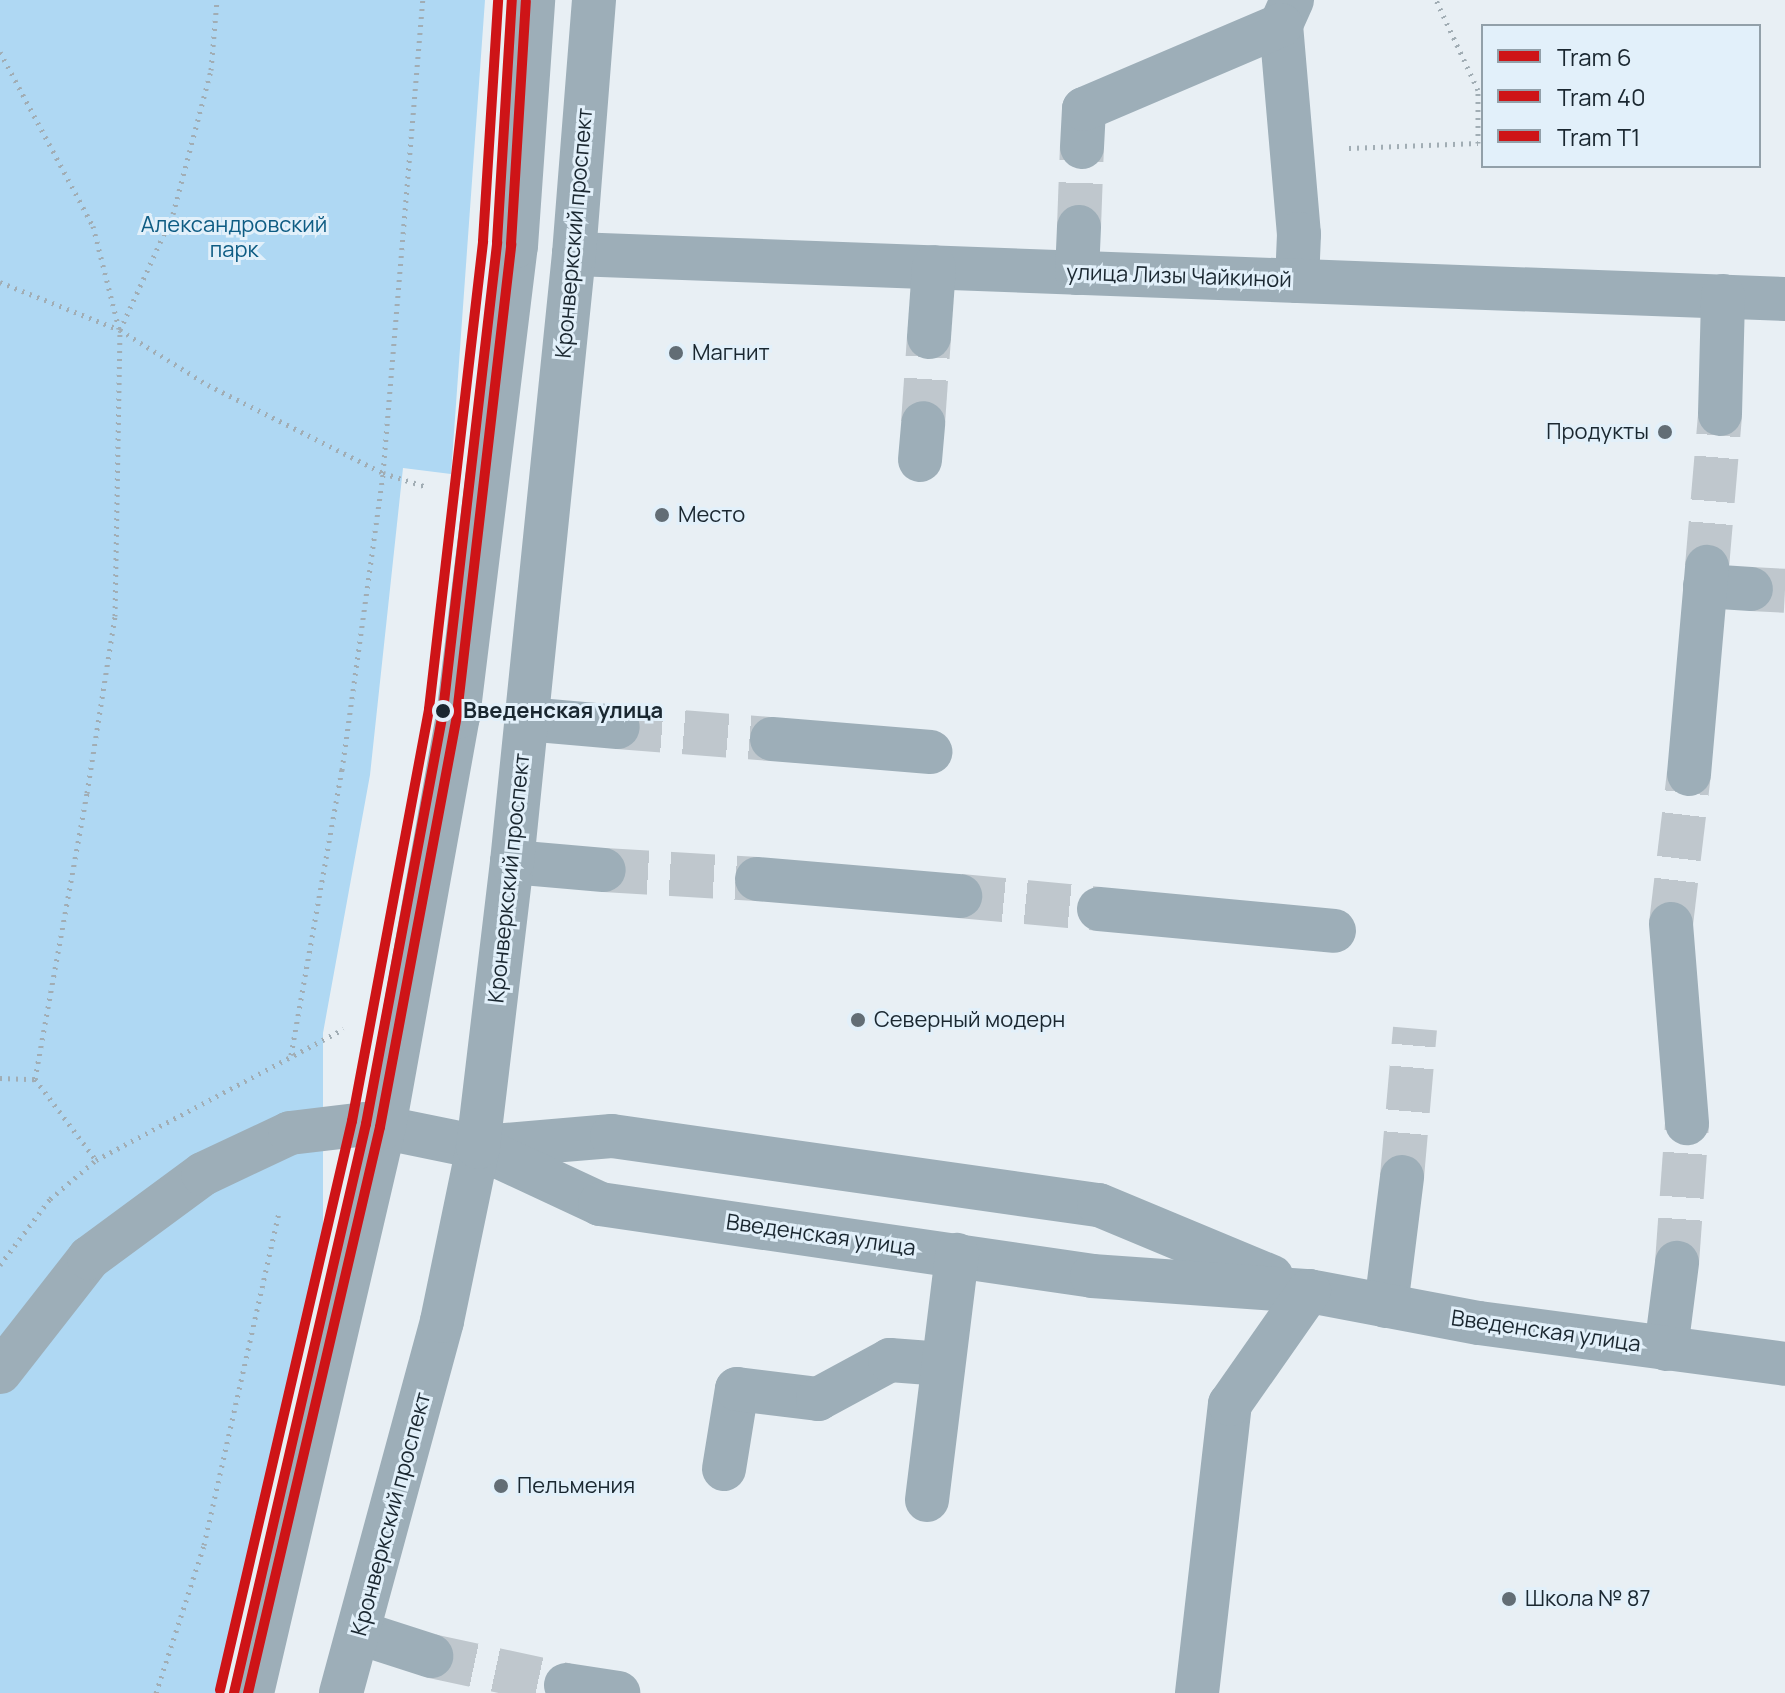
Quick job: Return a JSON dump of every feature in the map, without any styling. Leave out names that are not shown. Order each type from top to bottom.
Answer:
[{"type":"street","points":[[252,1693],[384,1127],[458,717],[516,246],[533,0]]},
{"type":"street","name":"Кронверкский проспект","points":[[341,1693],[360,1633],[452,1277],[478,1147],[512,862],[574,254],[596,1]]},
{"type":"street","points":[[1082,147],[1084,109],[1287,12],[1292,151],[1299,234],[1297,281]]},
{"type":"street","points":[[1077,273],[1079,227]]},
{"type":"street","name":"улица Лизы Чайкиной","points":[[574,254],[1785,299]]},
{"type":"street","points":[[929,337],[934,267]]},
{"type":"street","points":[[1720,414],[1723,296]]},
{"type":"street","points":[[1689,774],[1706,576],[1751,589]]},
{"type":"street","points":[[526,719],[618,727]]},
{"type":"street","points":[[772,739],[930,752]]},
{"type":"street","points":[[512,862],[604,870]]},
{"type":"street","points":[[757,879],[960,896]]},
{"type":"street","points":[[1099,909],[1334,931]]},
{"type":"street","points":[[1671,924],[1687,1123]]},
{"type":"street","points":[[0,1372],[89,1258],[203,1174],[290,1133],[366,1124],[478,1147]]},
{"type":"street","name":"Введенская улица","points":[[478,1147],[612,1136],[1099,1205],[1309,1291]]},
{"type":"street","name":"Введенская улица","points":[[478,1147],[600,1204],[1092,1276],[1309,1291],[1386,1306],[1666,1349],[1785,1364]]},
{"type":"street","points":[[1386,1306],[1402,1177]]},
{"type":"street","points":[[927,1500],[957,1255]]},
{"type":"street","points":[[1666,1349],[1677,1263]]},
{"type":"street","points":[[1197,1693],[1230,1404],[1309,1291]]},
{"type":"street","points":[[724,1469],[737,1389],[818,1399],[890,1360],[943,1364]]},
{"type":"street","points":[[360,1633],[431,1656]]},
{"type":"street","points":[[566,1685],[618,1693]]},
{"type":"path","points":[[120,330],[173,214],[211,70],[217,0]]},
{"type":"path","points":[[291,1055],[342,770],[383,473],[423,0]]},
{"type":"path","points":[[1292,151],[1478,143],[1478,90],[1436,0]]},
{"type":"path","points":[[0,52],[93,226],[120,330],[115,616],[87,793],[35,1079],[96,1160]]},
{"type":"path","points":[[0,282],[120,330],[208,385],[383,473],[439,491]]},
{"type":"path","points":[[0,1078],[35,1079]]},
{"type":"path","points":[[156,1693],[204,1545],[279,1212]]},
{"type":"green space","name":"Александровский парк","points":[[0,0],[485,0],[451,474],[403,468],[370,775],[323,1033],[323,1262],[217,1693],[0,1693]]},
{"type":"tunnel","points":[[1079,227],[1082,147]]},
{"type":"tunnel","points":[[923,423],[929,337]]},
{"type":"tunnel","points":[[1707,567],[1720,414]]},
{"type":"tunnel","points":[[1751,589],[1785,591]]},
{"type":"tunnel","points":[[618,727],[772,739]]},
{"type":"tunnel","points":[[1671,924],[1689,774]]},
{"type":"tunnel","points":[[604,870],[757,879]]},
{"type":"tunnel","points":[[960,896],[1099,909]]},
{"type":"tunnel","points":[[1402,1177],[1415,1029]]},
{"type":"tunnel","points":[[1677,1263],[1687,1123]]},
{"type":"tunnel","points":[[431,1656],[566,1685]]},
{"type":"tram line","name":"Т1","points":[[220,1690],[352,1121],[429,709],[483,241],[498,0]]},
{"type":"tram line","name":"6","points":[[234,1693],[366,1124],[443,711],[497,242],[512,0]]},
{"type":"tram line","name":"40","points":[[248,1693],[380,1127],[457,714],[511,244],[526,1]]},
{"type":"place","name":"Магнит","points":[[676,353]]},
{"type":"place","name":"Продукты","points":[[1665,432]]},
{"type":"place","name":"Место","points":[[662,515]]},
{"type":"place","name":"Введенская улица","points":[[443,711]]},
{"type":"place","name":"Северный модерн","points":[[858,1020]]},
{"type":"place","name":"Пельмения","points":[[501,1486]]},
{"type":"place","name":"Школа № 87","points":[[1509,1599]]}]
